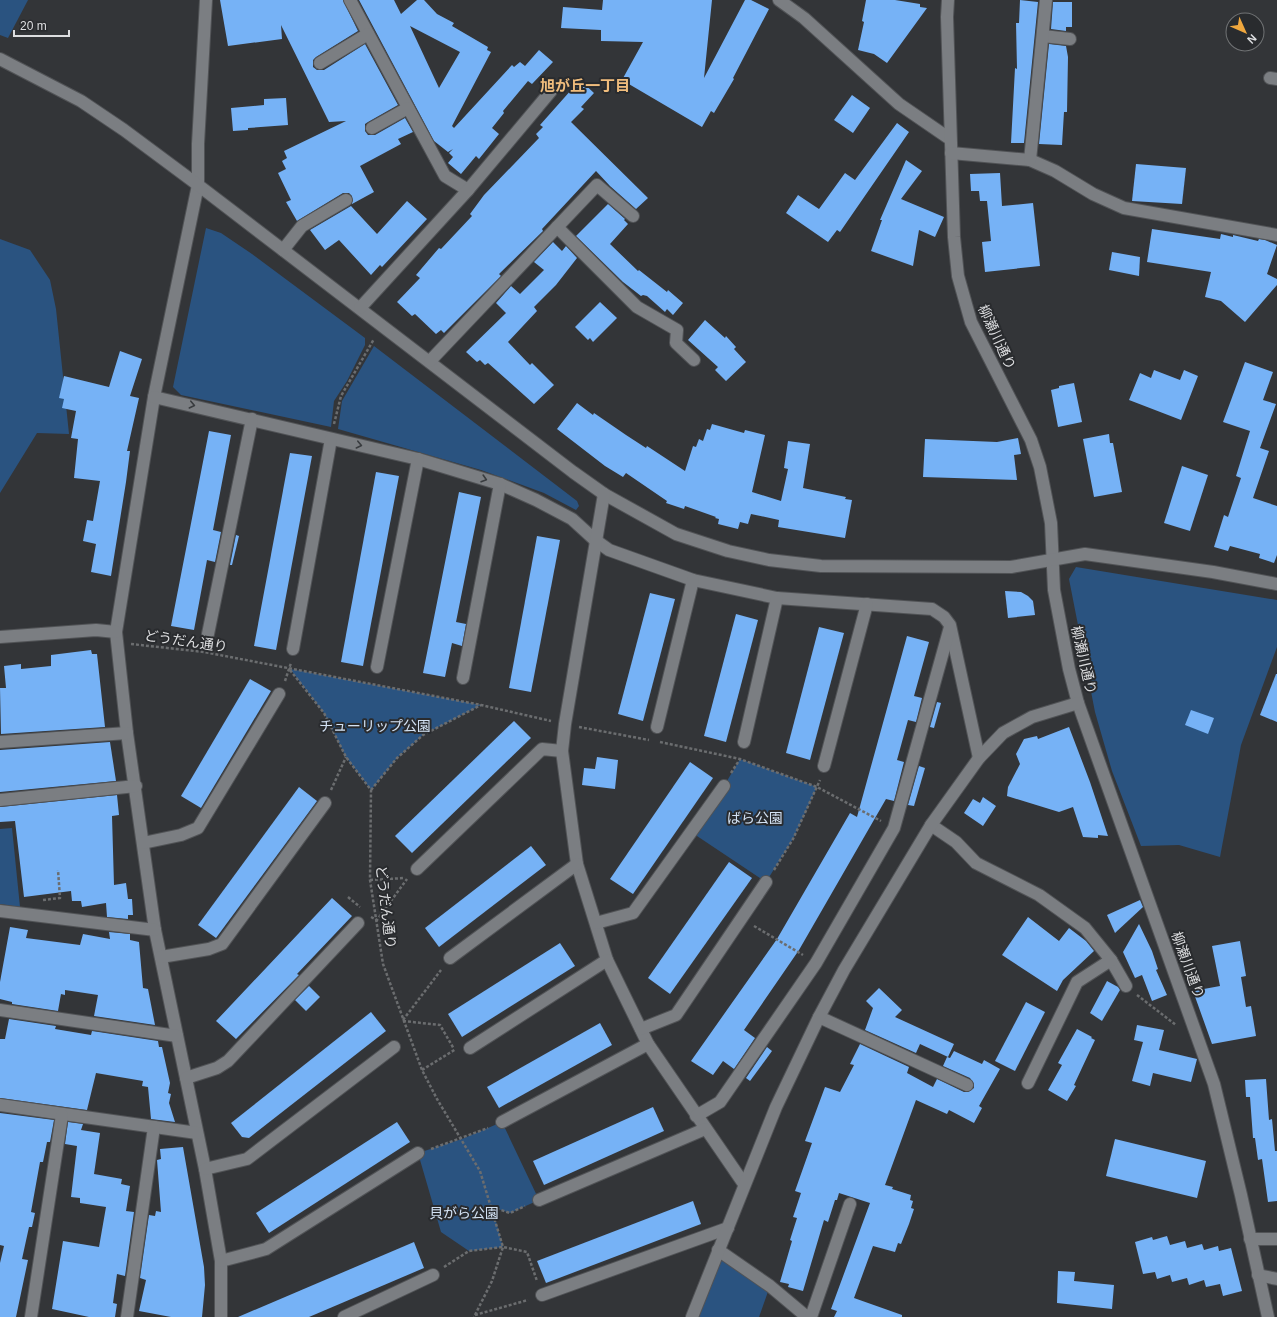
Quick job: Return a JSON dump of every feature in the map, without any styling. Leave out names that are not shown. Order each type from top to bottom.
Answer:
[{"type":"street","points":[[206,0],[198,144],[198,185],[154,397],[116,637],[155,930],[205,1169],[221,1261],[221,1317]]},
{"type":"street","points":[[350,0],[445,176],[468,190]]},
{"type":"street","points":[[779,0],[804,18],[899,104],[950,139]]},
{"type":"street","name":"柳瀬川通り","points":[[948,0],[946,17],[950,139],[954,237],[959,282],[971,322],[1031,440],[1040,467],[1050,516],[1056,596],[1069,669],[1078,702],[1214,1084],[1241,1195],[1268,1317]]},
{"type":"street","points":[[1030,160],[1046,0]]},
{"type":"street","points":[[320,62],[368,34]]},
{"type":"street","points":[[1043,36],[1070,39]]},
{"type":"street","points":[[0,59],[81,101],[124,130],[604,494],[676,534],[728,551],[769,560],[821,566],[1011,567],[1085,554],[1214,572],[1277,584]]},
{"type":"street","points":[[360,308],[468,190],[551,91]]},
{"type":"street","points":[[372,128],[408,108]]},
{"type":"street","points":[[951,154],[1030,160],[1055,170],[1093,194],[1124,208],[1277,235]]},
{"type":"street","points":[[430,361],[597,185],[633,216]]},
{"type":"street","points":[[283,250],[302,226],[346,200]]},
{"type":"street","points":[[557,228],[637,307],[677,330],[676,343],[694,360]]},
{"type":"street","points":[[154,397],[418,459],[500,484],[536,500],[572,519],[595,540],[609,550],[693,580],[777,598],[932,609],[944,617],[950,626],[979,758]]},
{"type":"street","points":[[208,634],[252,419]]},
{"type":"street","points":[[293,649],[331,439]]},
{"type":"street","points":[[377,667],[418,459]]},
{"type":"street","points":[[464,678],[500,484]]},
{"type":"street","points":[[604,494],[595,540],[565,724],[562,751],[577,864],[608,960],[648,1044],[744,1184]]},
{"type":"street","points":[[657,727],[693,580]]},
{"type":"street","points":[[744,742],[777,598]]},
{"type":"street","points":[[824,766],[867,604]]},
{"type":"street","points":[[696,1116],[720,1102],[816,962],[894,828],[950,626]]},
{"type":"street","points":[[0,637],[96,630],[116,637]]},
{"type":"street","points":[[143,843],[181,835],[198,828],[279,694]]},
{"type":"street","points":[[692,1317],[744,1184],[776,1108],[819,1017],[844,970],[931,825],[979,758],[1003,733],[1015,725],[1032,717],[1078,702]]},
{"type":"street","points":[[0,742],[128,734]]},
{"type":"street","points":[[417,869],[542,749],[562,751]]},
{"type":"street","points":[[0,800],[136,786]]},
{"type":"street","points":[[596,923],[634,913],[724,786]]},
{"type":"street","points":[[161,957],[209,949],[222,944],[325,803]]},
{"type":"street","points":[[931,825],[956,842],[976,863],[1038,895],[1085,928],[1111,960],[1126,986]]},
{"type":"street","points":[[450,958],[577,864]]},
{"type":"street","points":[[641,1029],[676,1015],[766,882]]},
{"type":"street","points":[[0,911],[155,930]]},
{"type":"street","points":[[186,1078],[217,1068],[228,1061],[358,923]]},
{"type":"street","points":[[470,1048],[608,960]]},
{"type":"street","points":[[1028,1082],[1077,982],[1111,960]]},
{"type":"street","points":[[0,1010],[176,1036]]},
{"type":"street","points":[[819,1017],[967,1085]]},
{"type":"street","points":[[502,1122],[648,1044]]},
{"type":"street","points":[[205,1169],[247,1159],[394,1047]]},
{"type":"street","points":[[0,1105],[197,1133]]},
{"type":"street","points":[[31,1317],[62,1115]]},
{"type":"street","points":[[127,1317],[154,1126]]},
{"type":"street","points":[[538,1200],[705,1129]]},
{"type":"street","points":[[221,1261],[266,1249],[418,1153]]},
{"type":"street","points":[[811,1317],[850,1204]]},
{"type":"street","points":[[542,1295],[728,1228]]},
{"type":"street","points":[[1250,1239],[1277,1239]]},
{"type":"street","points":[[718,1250],[770,1286],[807,1317]]},
{"type":"street","points":[[344,1317],[433,1275]]},
{"type":"street","points":[[1258,1275],[1277,1279]]},
{"type":"path","points":[[331,439],[341,396],[382,325]]},
{"type":"path","name":"どうだん通り","points":[[116,637],[204,652],[481,705],[565,724],[740,759],[817,787],[894,828]]},
{"type":"path","points":[[290,669],[324,713],[346,757],[371,790],[397,758],[423,735],[481,705]]},
{"type":"path","points":[[325,803],[346,757]]},
{"type":"path","points":[[766,882],[793,839],[817,787]]},
{"type":"path","name":"どうだん通り","points":[[371,790],[370,880],[383,964],[422,1070],[437,1099],[462,1139],[480,1172],[492,1206],[503,1247]]},
{"type":"path","points":[[377,920],[407,878],[417,869]]},
{"type":"path","points":[[38,900],[60,898],[58,870]]},
{"type":"path","points":[[370,880],[407,878]]},
{"type":"path","points":[[741,919],[816,962]]},
{"type":"path","points":[[403,1021],[450,958]]},
{"type":"path","points":[[1126,986],[1180,1028],[1196,1032]]},
{"type":"path","points":[[403,1021],[440,1025],[455,1049]]},
{"type":"path","points":[[422,1070],[455,1049],[470,1048]]},
{"type":"path","points":[[418,1153],[462,1139],[502,1122]]},
{"type":"path","points":[[492,1206],[510,1213],[538,1200]]},
{"type":"path","points":[[433,1275],[469,1251],[503,1247],[526,1252],[542,1295],[474,1316]]},
{"type":"path","points":[[474,1316],[492,1281],[503,1247]]},
{"type":"green space","points":[[0,0],[28,0],[8,38],[0,35]]},
{"type":"green space","points":[[206,228],[221,233],[252,254],[365,338],[365,345],[347,381],[334,401],[331,427],[181,395],[173,387]]},
{"type":"green space","points":[[0,239],[30,250],[50,280],[56,309],[69,434],[37,433],[0,493]]},
{"type":"green space","points":[[374,346],[577,501],[579,506],[576,510],[544,493],[481,470],[338,429],[342,401]]},
{"type":"green space","points":[[1076,567],[1277,600],[1277,647],[1241,745],[1220,857],[1179,845],[1141,846],[1112,771],[1095,712],[1069,579]]},
{"type":"green space","name":"チューリップ公園","points":[[290,669],[481,705],[423,735],[397,758],[371,790],[346,757],[324,713]]},
{"type":"green space","name":"ばら公園","points":[[740,759],[817,787],[793,839],[766,882],[691,832],[724,786]]},
{"type":"green space","points":[[12,828],[20,907],[0,904],[0,829]]},
{"type":"green space","name":"貝がら公園","points":[[502,1122],[539,1200],[510,1213],[492,1207],[503,1247],[469,1251],[441,1232],[418,1153],[462,1139]]},
{"type":"green space","points":[[718,1250],[770,1286],[759,1317],[692,1317]]},
{"type":"building","points":[[220,0],[343,0],[358,31],[316,57],[313,60],[313,67],[317,70],[324,70],[365,44],[398,105],[365,124],[365,131],[368,135],[375,135],[405,118],[413,132],[398,139],[401,144],[360,166],[374,192],[352,204],[352,196],[349,193],[343,193],[297,221],[286,202],[291,200],[278,173],[286,169],[282,161],[287,158],[284,151],[346,121],[329,122],[281,25],[282,39],[228,46]]},
{"type":"building","points":[[359,0],[394,0],[401,14],[417,0],[424,0],[437,14],[454,23],[452,26],[488,47],[487,50],[491,52],[452,126],[454,128],[512,65],[514,67],[520,62],[525,66],[539,50],[553,62],[532,84],[528,81],[503,111],[504,113],[492,128],[499,134],[479,159],[476,156],[461,174],[448,163],[453,157],[449,153],[453,149],[448,152],[434,141]],"holes":[[[410,26],[460,52],[439,88]]]},
{"type":"building","points":[[603,0],[712,0],[704,78],[745,0],[751,0],[769,9],[733,78],[734,79],[714,113],[711,111],[702,127],[622,80],[643,42],[601,41],[601,30],[561,28],[563,7],[602,10]]},
{"type":"building","points":[[866,0],[895,0],[920,4],[920,7],[927,8],[887,63],[874,54],[858,50],[864,22],[862,21]]},
{"type":"building","points":[[1020,0],[1038,2],[1024,143],[1011,143],[1015,68],[1017,69],[1016,23],[1019,23]]},
{"type":"building","points":[[1053,2],[1072,2],[1072,27],[1066,27],[1066,31],[1051,29]]},
{"type":"building","points":[[1049,44],[1066,46],[1068,57],[1067,112],[1064,112],[1062,145],[1039,144]]},
{"type":"building","points":[[580,80],[594,93],[581,107],[584,109],[571,122],[648,198],[636,209],[610,186],[596,171],[542,229],[543,231],[499,274],[501,276],[444,333],[441,330],[436,334],[415,314],[412,316],[397,302],[420,278],[416,275],[439,248],[441,249],[472,216],[470,214],[484,195],[539,138],[536,134],[543,127],[540,125]]},
{"type":"building","points":[[852,95],[870,108],[853,133],[834,120]]},
{"type":"building","points":[[286,98],[288,125],[248,128],[248,130],[233,131],[231,108],[264,105],[264,99]]},
{"type":"building","points":[[897,123],[909,132],[840,232],[837,230],[828,242],[786,213],[798,195],[819,209],[845,173],[855,180]]},
{"type":"building","points":[[906,160],[922,171],[901,199],[944,217],[935,237],[919,230],[913,266],[871,251],[882,220],[880,220]]},
{"type":"building","points":[[1136,164],[1186,168],[1182,204],[1132,201]]},
{"type":"building","points":[[1000,173],[1002,206],[1033,203],[1040,266],[985,272],[982,242],[991,241],[987,201],[980,201],[979,191],[971,191],[970,174]]},
{"type":"building","points":[[407,201],[427,219],[382,267],[380,265],[371,275],[339,240],[325,250],[310,230],[351,206],[377,234]]},
{"type":"building","points":[[608,204],[625,219],[624,220],[628,224],[610,244],[638,271],[639,270],[667,292],[668,290],[683,303],[673,315],[667,309],[665,312],[647,296],[641,296],[623,282],[576,236]]},
{"type":"building","points":[[1152,229],[1220,239],[1221,234],[1233,237],[1233,235],[1258,241],[1259,239],[1265,240],[1277,245],[1267,274],[1277,279],[1277,285],[1245,322],[1221,301],[1205,297],[1211,272],[1147,262]]},
{"type":"building","points":[[553,242],[562,251],[566,246],[577,258],[556,285],[534,307],[537,311],[508,342],[530,365],[532,363],[554,385],[534,404],[488,363],[485,365],[480,360],[477,362],[466,352],[506,313],[496,303],[511,286],[520,294],[544,270],[534,262]]},
{"type":"building","points":[[1112,252],[1140,257],[1139,276],[1109,270]]},
{"type":"building","points":[[600,302],[617,318],[593,342],[590,338],[588,340],[575,327]]},
{"type":"building","points":[[705,320],[725,338],[726,336],[736,347],[734,349],[746,362],[726,381],[715,370],[718,367],[688,340]]},
{"type":"building","points":[[120,351],[142,359],[130,396],[139,398],[127,451],[130,451],[111,576],[91,572],[96,544],[83,541],[87,520],[93,521],[100,481],[74,478],[78,439],[71,438],[76,411],[62,408],[64,399],[59,398],[64,376],[109,387]]},
{"type":"building","points":[[1245,362],[1273,372],[1263,400],[1276,404],[1260,448],[1269,451],[1253,498],[1277,506],[1277,555],[1274,563],[1259,558],[1260,554],[1230,546],[1228,551],[1214,547],[1224,515],[1228,517],[1241,478],[1236,476],[1250,431],[1223,422]]},
{"type":"building","points":[[1154,370],[1180,380],[1184,370],[1198,376],[1181,420],[1129,400],[1140,373],[1151,378]]},
{"type":"building","points":[[1074,383],[1082,422],[1058,427],[1051,390],[1059,388],[1059,386]]},
{"type":"building","points":[[577,403],[593,415],[594,413],[646,448],[647,446],[685,471],[693,446],[696,447],[699,439],[703,441],[707,429],[710,430],[712,424],[744,433],[745,430],[765,435],[752,492],[781,501],[788,469],[784,468],[788,441],[810,444],[803,488],[846,497],[845,499],[852,500],[845,538],[778,527],[779,520],[751,514],[748,524],[740,522],[738,529],[718,524],[719,519],[715,518],[716,517],[685,506],[684,509],[666,503],[667,501],[626,473],[623,477],[605,466],[557,429]]},
{"type":"building","points":[[209,431],[231,435],[213,530],[221,532],[215,562],[207,560],[194,630],[171,626]]},
{"type":"building","points":[[1109,434],[1110,443],[1113,443],[1122,492],[1094,497],[1083,439]]},
{"type":"building","points":[[1018,438],[1021,454],[1014,455],[1017,480],[923,477],[925,439],[997,442]]},
{"type":"building","points":[[290,453],[312,456],[276,650],[254,646]]},
{"type":"building","points":[[1182,466],[1208,475],[1190,531],[1164,523]]},
{"type":"building","points":[[376,472],[399,476],[363,666],[341,662]]},
{"type":"building","points":[[459,492],[481,497],[456,622],[466,624],[462,646],[452,643],[445,677],[423,673]]},
{"type":"building","points":[[236,535],[239,536],[232,565],[230,565]]},
{"type":"building","points":[[537,536],[560,540],[531,692],[509,688]]},
{"type":"building","points":[[1005,591],[1021,592],[1028,596],[1033,601],[1035,615],[1008,618]]},
{"type":"building","points":[[650,593],[675,599],[643,721],[618,714]]},
{"type":"building","points":[[736,614],[758,620],[726,742],[704,736]]},
{"type":"building","points":[[819,627],[844,633],[810,760],[786,753]]},
{"type":"building","points":[[907,636],[929,642],[914,696],[922,698],[916,722],[908,720],[897,760],[904,762],[894,801],[886,799],[799,950],[744,1030],[755,1038],[734,1069],[723,1061],[713,1075],[691,1061],[777,939],[850,813],[857,817]]},
{"type":"building","points":[[91,650],[92,654],[97,654],[105,727],[1,734],[0,688],[6,688],[4,666],[21,664],[21,669],[51,666],[51,655]]},
{"type":"building","points":[[1277,674],[1277,722],[1260,715]]},
{"type":"building","points":[[250,679],[271,691],[201,808],[181,796]]},
{"type":"building","points":[[937,702],[941,703],[934,728],[930,727]]},
{"type":"building","points":[[1191,710],[1214,718],[1208,734],[1185,725]]},
{"type":"building","points":[[514,721],[531,738],[412,853],[395,836]]},
{"type":"building","points":[[1069,727],[1090,782],[1108,836],[1098,835],[1098,838],[1083,837],[1073,807],[1059,812],[1007,796],[1008,787],[1020,764],[1016,754],[1024,739],[1037,736],[1038,739]]},
{"type":"building","points":[[110,742],[116,781],[0,792],[0,750]]},
{"type":"building","points":[[597,757],[618,760],[615,789],[582,785],[584,768],[595,769]]},
{"type":"building","points":[[690,762],[713,778],[633,894],[610,879]]},
{"type":"building","points":[[919,766],[925,768],[914,806],[908,805]]},
{"type":"building","points":[[299,787],[317,801],[216,938],[198,925]]},
{"type":"building","points":[[117,795],[119,815],[112,816],[114,885],[126,883],[128,899],[132,899],[133,915],[128,915],[128,919],[107,917],[106,903],[82,907],[81,901],[72,901],[71,891],[24,897],[15,821],[0,822],[0,807]]},
{"type":"building","points":[[983,797],[996,806],[983,826],[964,813],[973,799],[980,803]]},
{"type":"building","points":[[531,846],[546,865],[439,947],[425,928]]},
{"type":"building","points":[[729,862],[752,878],[670,994],[648,978]]},
{"type":"building","points":[[332,898],[352,916],[297,974],[299,975],[236,1039],[216,1021]]},
{"type":"building","points":[[1140,900],[1143,907],[1115,933],[1107,915]]},
{"type":"building","points":[[1028,917],[1059,941],[1069,928],[1086,941],[1094,951],[1063,980],[1057,991],[1002,955]]},
{"type":"building","points":[[1139,924],[1152,951],[1158,969],[1156,970],[1167,995],[1152,1001],[1142,975],[1135,978],[1123,952]]},
{"type":"building","points":[[10,927],[28,930],[26,938],[80,945],[83,934],[110,939],[109,932],[130,934],[130,940],[139,942],[143,988],[148,989],[155,1025],[94,1016],[98,995],[65,990],[65,995],[61,994],[58,1011],[12,1004],[12,1002],[0,999],[0,982]]},
{"type":"building","points":[[1240,941],[1246,976],[1241,977],[1246,1007],[1251,1006],[1256,1036],[1212,1044],[1193,991],[1220,986],[1212,946]]},
{"type":"building","points":[[560,943],[575,966],[462,1037],[448,1014]]},
{"type":"building","points":[[1107,981],[1118,987],[1120,990],[1102,1021],[1090,1013]]},
{"type":"building","points":[[309,986],[320,997],[306,1011],[295,1000]]},
{"type":"building","points":[[879,988],[902,1010],[895,1017],[954,1044],[948,1057],[920,1044],[916,1053],[865,1030],[873,1008],[866,1001]]},
{"type":"building","points":[[1026,1002],[1045,1012],[1015,1071],[995,1061]]},
{"type":"building","points":[[371,1012],[386,1031],[249,1138],[242,1137],[231,1123]]},
{"type":"building","points":[[9,1019],[56,1026],[55,1029],[91,1035],[92,1031],[158,1041],[159,1047],[162,1047],[170,1083],[168,1093],[171,1094],[169,1103],[175,1122],[151,1119],[148,1087],[142,1086],[143,1081],[96,1073],[87,1110],[0,1098],[0,1039],[5,1039]]},
{"type":"building","points":[[600,1023],[612,1045],[499,1108],[487,1087]]},
{"type":"building","points":[[1137,1025],[1164,1030],[1159,1050],[1197,1059],[1191,1082],[1153,1073],[1150,1086],[1132,1081],[1143,1042],[1134,1040]]},
{"type":"building","points":[[1077,1029],[1095,1040],[1074,1085],[1076,1086],[1067,1101],[1048,1090],[1062,1065],[1058,1063]]},
{"type":"building","points":[[860,1044],[909,1067],[907,1073],[933,1087],[937,1079],[964,1092],[968,1092],[974,1088],[974,1084],[970,1078],[943,1066],[947,1057],[950,1058],[954,1051],[982,1064],[984,1060],[1000,1069],[979,1106],[982,1108],[974,1123],[949,1110],[947,1114],[916,1100],[885,1185],[893,1187],[892,1189],[911,1195],[910,1200],[913,1201],[911,1208],[914,1209],[901,1244],[898,1243],[895,1252],[873,1246],[854,1298],[902,1315],[902,1317],[834,1317],[837,1311],[831,1309],[870,1203],[839,1193],[837,1200],[835,1200],[828,1222],[824,1220],[803,1291],[788,1287],[789,1284],[780,1282],[797,1218],[793,1217],[801,1193],[795,1191],[812,1143],[805,1141],[825,1087],[840,1092],[854,1065],[850,1064]]},
{"type":"building","points":[[767,1047],[772,1051],[750,1081],[746,1078]]},
{"type":"building","points":[[1266,1079],[1269,1120],[1272,1119],[1275,1151],[1277,1151],[1277,1201],[1268,1202],[1262,1159],[1258,1160],[1255,1138],[1253,1138],[1250,1097],[1246,1097],[1245,1080]]},
{"type":"building","points":[[653,1107],[664,1131],[544,1185],[533,1161]]},
{"type":"building","points":[[0,1113],[54,1120],[50,1142],[47,1142],[43,1162],[40,1162],[31,1212],[35,1213],[32,1227],[29,1227],[22,1259],[28,1260],[16,1317],[0,1317],[0,1263],[4,1246],[0,1245]]},
{"type":"building","points":[[68,1122],[83,1124],[81,1130],[100,1133],[94,1174],[122,1179],[121,1184],[130,1186],[126,1211],[134,1212],[125,1276],[117,1274],[113,1303],[117,1304],[115,1317],[89,1317],[52,1309],[63,1241],[99,1247],[106,1207],[80,1203],[80,1198],[71,1197],[77,1146],[65,1144]]},
{"type":"building","points":[[397,1122],[410,1142],[269,1233],[256,1213]]},
{"type":"building","points":[[1115,1139],[1206,1161],[1197,1198],[1106,1176]]},
{"type":"building","points":[[183,1147],[204,1267],[205,1285],[202,1317],[171,1317],[139,1311],[146,1280],[140,1278],[149,1215],[155,1216],[156,1211],[161,1212],[157,1160],[161,1159],[160,1149]]},
{"type":"building","points":[[693,1201],[701,1224],[546,1283],[537,1261]]},
{"type":"building","points":[[1167,1236],[1170,1245],[1185,1241],[1187,1248],[1202,1244],[1204,1250],[1218,1246],[1219,1251],[1231,1248],[1242,1291],[1223,1296],[1220,1284],[1206,1287],[1204,1280],[1189,1285],[1187,1278],[1172,1282],[1170,1275],[1157,1279],[1155,1272],[1143,1274],[1135,1242],[1152,1237],[1153,1240]]},
{"type":"building","points":[[414,1242],[424,1268],[309,1317],[238,1317]]},
{"type":"building","points":[[1058,1271],[1075,1272],[1074,1281],[1114,1285],[1112,1309],[1057,1303]]},
{"type":"district","name":"旭が丘一丁目","points":[[585,85]]}]
